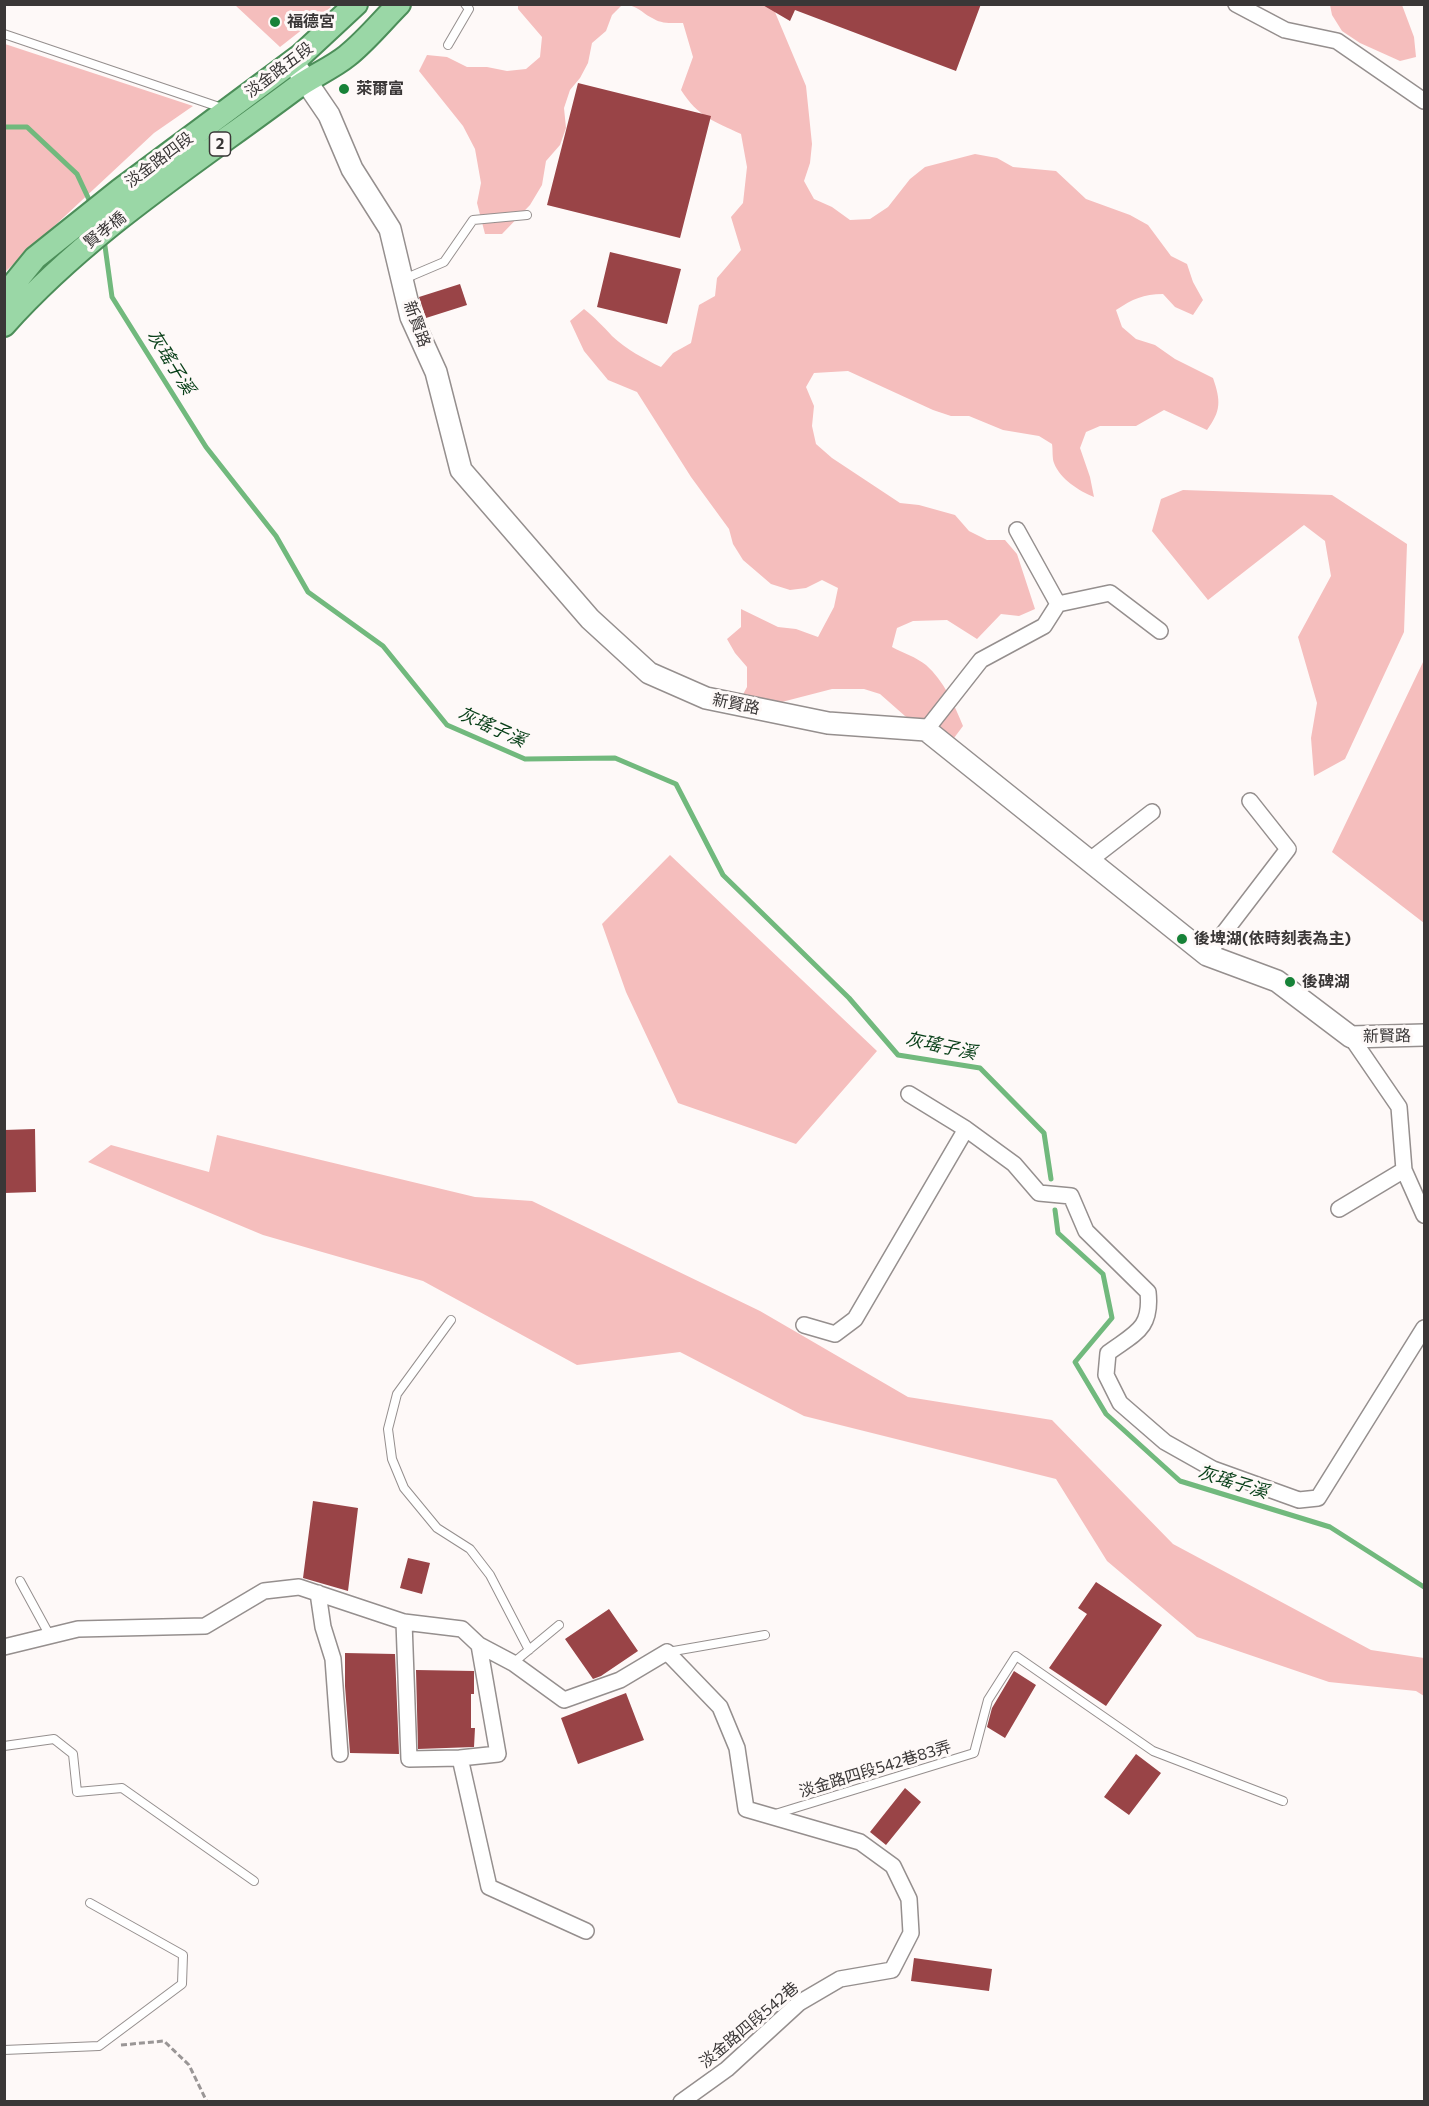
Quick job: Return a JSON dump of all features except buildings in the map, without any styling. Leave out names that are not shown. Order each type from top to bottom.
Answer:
[{"type":"main road","name":"淡金路五段","points":[[234,119],[300,71],[356,4]]},
{"type":"main road","name":"淡金路五段","points":[[300,71],[347,57],[399,4]]},
{"type":"main road","name":"淡金路四段","points":[[127,199],[234,119]]},
{"type":"main road","name":"賢孝橋","points":[[4,296],[35,258],[74,227],[127,199]]},
{"type":"main road","name":"賢孝橋","points":[[4,325],[127,199]]},
{"type":"street","points":[[1236,4],[1285,30],[1337,41],[1425,100]]},
{"type":"street","name":"新賢路","points":[[300,71],[329,115],[352,169],[390,229],[411,317],[436,372],[461,470],[590,619],[649,673],[706,698],[828,723],[926,730],[1207,955],[1277,981],[1351,1037],[1425,1035]]},
{"type":"street","points":[[1017,530],[1058,604]]},
{"type":"street","points":[[926,730],[981,660],[1044,626],[1058,604],[1110,592],[1160,631]]},
{"type":"street","points":[[1207,955],[1288,849],[1250,801]]},
{"type":"street","points":[[1090,860],[1152,812]]},
{"type":"street","points":[[1351,1037],[1399,1107],[1404,1170],[1425,1215]]},
{"type":"street","points":[[909,1094],[966,1129],[1014,1164],[1039,1194],[1071,1196],[1086,1231],[1148,1292],[1150,1308],[1143,1327],[1108,1353],[1106,1375],[1120,1403],[1165,1442],[1213,1469],[1299,1500],[1318,1498],[1425,1328]]},
{"type":"street","points":[[804,1325],[835,1334],[855,1319],[966,1129]]},
{"type":"street","points":[[1339,1209],[1404,1170]]},
{"type":"street","points":[[4,1647],[78,1629],[205,1626],[264,1591],[299,1587],[404,1622],[462,1629],[479,1645],[513,1663],[564,1700],[620,1680],[667,1652]]},
{"type":"street","points":[[318,1593],[323,1627],[333,1659],[340,1754]]},
{"type":"street","points":[[404,1622],[409,1759],[460,1758],[498,1754],[479,1645]]},
{"type":"street","name":"淡金路四段542巷","points":[[667,1652],[720,1707],[737,1748],[747,1809],[860,1842],[892,1866],[909,1899],[911,1933],[892,1970],[840,1979],[799,2003],[727,2070],[681,2102]]},
{"type":"street","points":[[460,1758],[489,1887],[586,1931]]},
{"type":"lane","points":[[448,45],[469,9],[465,4]]},
{"type":"lane","points":[[4,34],[234,119]]},
{"type":"lane","points":[[403,279],[444,262],[472,220],[527,215]]},
{"type":"lane","points":[[451,1320],[397,1394],[388,1429],[392,1459],[404,1488],[437,1528],[470,1549],[490,1575],[528,1650]]},
{"type":"lane","points":[[20,1581],[50,1636]]},
{"type":"lane","points":[[513,1663],[559,1625]]},
{"type":"lane","points":[[667,1652],[765,1635]]},
{"type":"lane","name":"淡金路四段542巷83弄","points":[[768,1816],[974,1753],[988,1700],[1016,1656],[1153,1751],[1283,1801]]},
{"type":"lane","points":[[4,1746],[54,1739],[74,1754],[77,1792],[122,1788],[254,1881]]},
{"type":"lane","points":[[4,2050],[99,2046],[182,1984],[183,1955],[90,1903]]},
{"type":"path","points":[[99,2046],[164,2041],[189,2065],[207,2102]]},
{"type":"shaded area","points":[[235,5],[329,5],[331,7],[280,47]]},
{"type":"shaded area","points":[[518,5],[622,5],[612,15],[606,31],[592,43],[588,63],[570,90],[564,108],[566,128],[560,145],[546,161],[542,185],[530,205],[502,234],[485,234],[477,203],[481,183],[475,149],[463,126],[419,71],[427,55],[447,57],[467,67],[487,67],[507,71],[526,69],[540,57],[542,37],[518,9]]},
{"type":"shaded area","points":[[628,5],[772,5],[806,86],[812,144],[810,163],[804,181],[814,199],[832,207],[850,220],[870,219],[888,207],[910,179],[925,167],[975,154],[997,158],[1013,167],[1056,171],[1086,199],[1130,215],[1148,225],[1171,256],[1187,264],[1193,282],[1203,300],[1193,315],[1175,307],[1163,294],[1138,298],[1116,310],[1122,327],[1136,339],[1155,345],[1175,359],[1213,378],[1218,406],[1215,417],[1207,430],[1164,410],[1136,426],[1100,426],[1086,432],[1080,448],[1094,497],[1076,488],[1065,479],[1053,461],[1052,444],[1039,436],[1003,430],[969,416],[951,416],[933,410],[848,371],[814,373],[806,387],[814,406],[812,426],[816,444],[832,458],[900,503],[919,505],[955,515],[969,531],[987,540],[1005,540],[1017,554],[1035,609],[1019,616],[1001,614],[977,639],[947,620],[913,621],[897,628],[892,647],[926,665],[938,678],[952,701],[963,726],[951,742],[905,716],[880,694],[864,689],[832,689],[774,704],[739,702],[747,687],[747,667],[727,639],[741,627],[741,609],[778,627],[796,629],[818,637],[834,607],[838,588],[822,580],[806,588],[790,590],[771,584],[743,560],[733,544],[729,529],[691,477],[637,392],[608,380],[584,351],[570,321],[584,309],[623,345],[661,367],[673,353],[691,343],[699,305],[715,296],[717,278],[741,250],[731,217],[743,203],[747,167],[741,134],[700,112],[681,90],[693,57],[683,23],[660,22]]},
{"type":"shaded area","points":[[1330,5],[1402,5],[1414,37],[1416,57],[1400,61],[1360,43],[1342,31],[1332,15]]},
{"type":"shaded area","points":[[5,44],[193,106],[154,133],[5,272]]},
{"type":"shaded area","points":[[1183,490],[1332,495],[1407,544],[1404,632],[1345,759],[1314,776],[1311,738],[1317,703],[1298,637],[1331,576],[1325,541],[1304,525],[1208,600],[1152,531],[1161,499]]},
{"type":"shaded area","points":[[1424,660],[1424,923],[1332,852]]},
{"type":"shaded area","points":[[670,855],[877,1051],[796,1144],[678,1103],[626,992],[602,924]]},
{"type":"shaded area","points":[[217,1135],[475,1197],[532,1201],[760,1311],[908,1397],[1052,1420],[1173,1544],[1371,1650],[1424,1658],[1424,1696],[1416,1691],[1329,1682],[1197,1637],[1107,1561],[1056,1479],[804,1416],[680,1352],[577,1365],[423,1281],[263,1235],[88,1162],[111,1145],[209,1172]]},
{"type":"waterway","name":"灰瑤子溪","points":[[4,127],[27,127],[77,174],[92,206]]},
{"type":"waterway","name":"灰瑤子溪","points":[[104,239],[112,297],[206,447],[276,536],[308,592],[383,646],[447,725],[525,759],[615,758],[676,784],[723,875],[849,998],[898,1055],[980,1068],[1044,1133],[1051,1179]]},
{"type":"waterway","name":"灰瑤子溪","points":[[1055,1210],[1058,1233],[1103,1274],[1112,1318],[1075,1362],[1106,1414],[1180,1481],[1330,1527],[1424,1587]]},
{"type":"place","name":"福德宮","points":[[275,22]]},
{"type":"place","name":"萊爾富","points":[[344,89]]},
{"type":"place","name":"後埤湖(依時刻表為主)","points":[[1182,939]]},
{"type":"place","name":"後碑湖","points":[[1290,982]]}]
